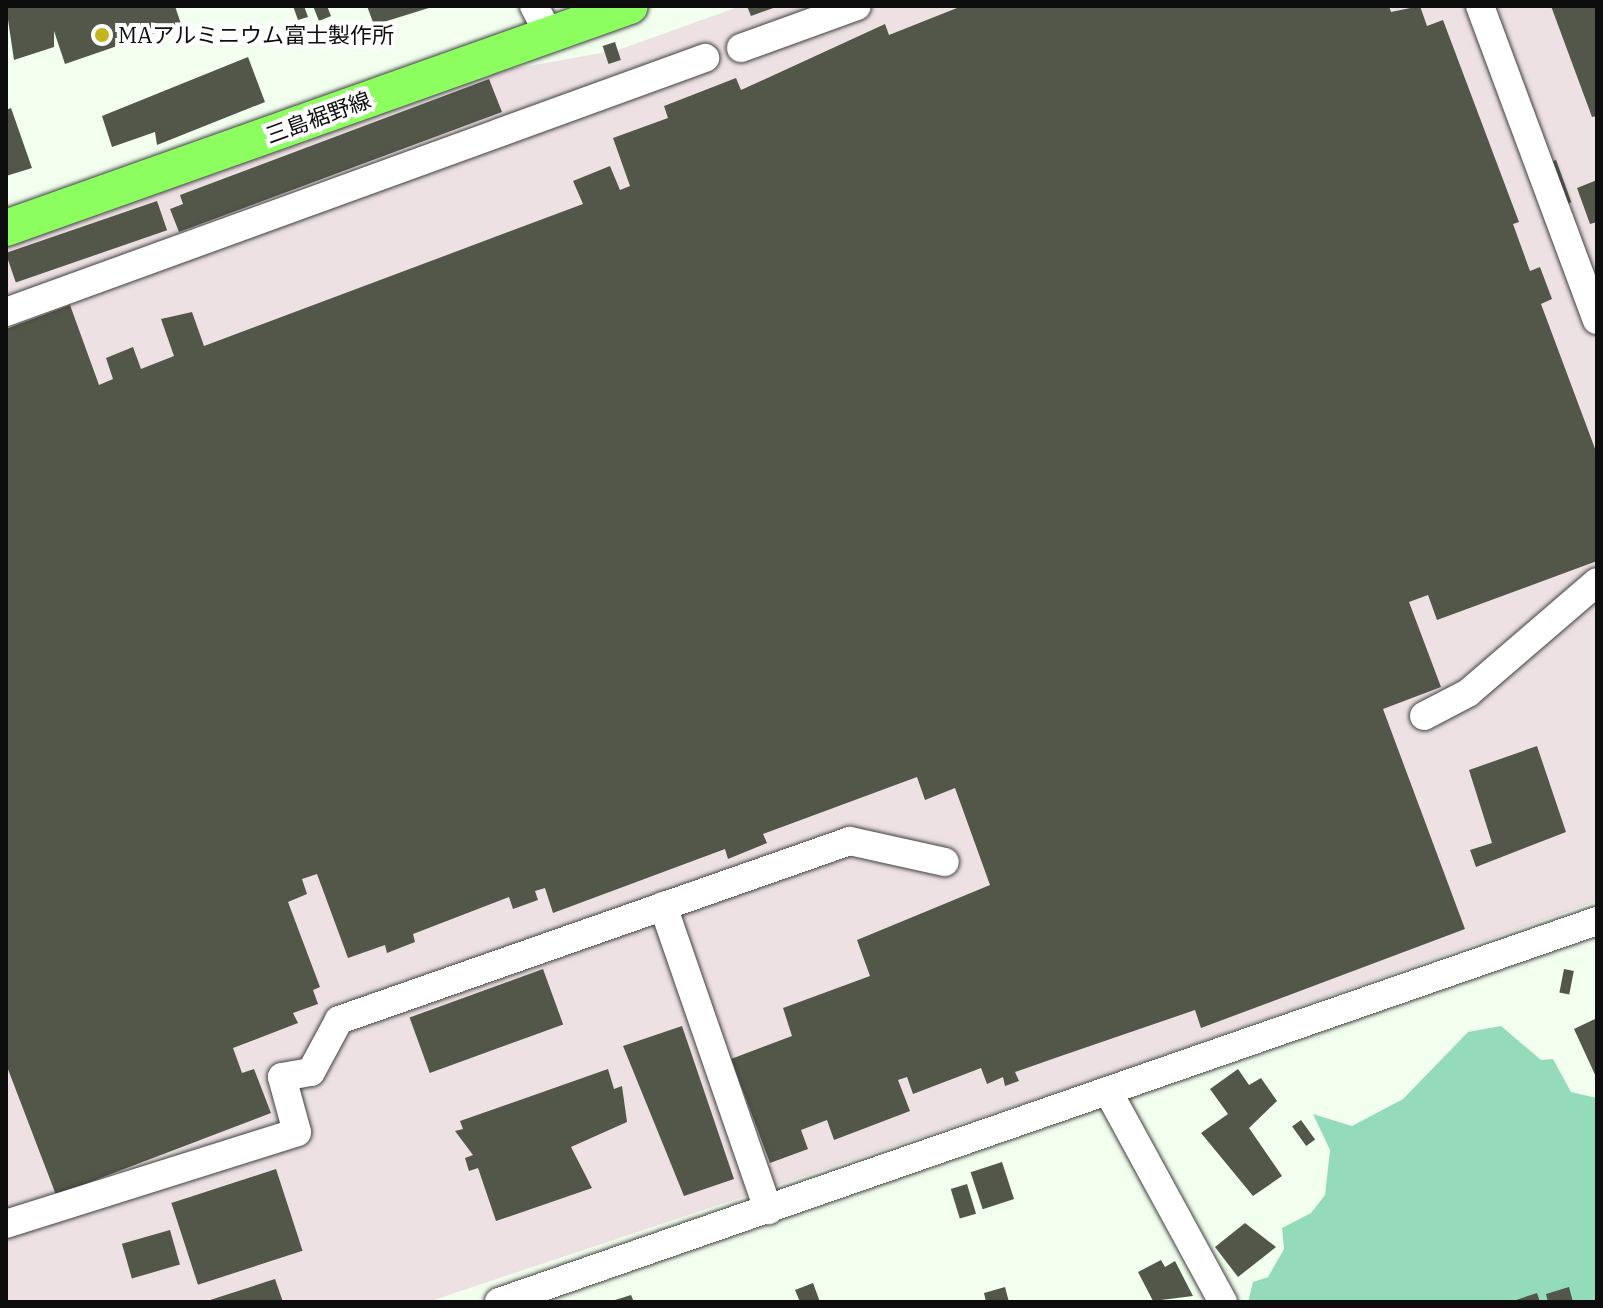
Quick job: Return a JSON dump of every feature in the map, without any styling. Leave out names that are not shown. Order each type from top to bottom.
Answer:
[{"type":"main road","name":"三島裾野線","points":[[6,228],[542,20],[630,6]]},
{"type":"street","points":[[741,48],[857,6]]},
{"type":"street","points":[[1480,6],[1597,320]]},
{"type":"street","points":[[6,312],[705,58]]},
{"type":"street","points":[[1424,716],[1468,693],[1597,582]]},
{"type":"street","points":[[9,1216],[297,1132],[282,1077],[311,1072],[339,1020],[850,841],[945,862]]},
{"type":"street","points":[[663,906],[768,1210]]},
{"type":"street","points":[[499,1302],[1109,1093],[1597,921]]},
{"type":"street","points":[[1109,1093],[1223,1302]]},
{"type":"shaded area","name":"MAアルミニウム富士製作所","points":[[741,6],[1597,6],[1597,901],[1119,1071],[428,1302],[6,1302],[6,247],[506,70],[618,50]]},
{"type":"green space","points":[[1501,1026],[1541,1060],[1553,1059],[1571,1092],[1597,1098],[1597,1302],[1248,1302],[1253,1282],[1268,1277],[1284,1249],[1282,1228],[1311,1213],[1325,1195],[1330,1150],[1313,1114],[1352,1126],[1403,1099],[1468,1032]]},
{"type":"building","name":"MAアルミニウム富士製作所","points":[[6,6],[175,6],[181,24],[65,64],[54,31],[54,47],[14,60]]},
{"type":"building","points":[[293,6],[304,6],[308,17],[298,20]]},
{"type":"building","points":[[313,6],[327,6],[331,16],[319,21]]},
{"type":"building","points":[[367,6],[432,6],[432,7],[374,25]]},
{"type":"building","points":[[747,6],[779,6],[751,16]]},
{"type":"building","name":"MAアルミニウム富士製作所","points":[[962,6],[1389,6],[1391,12],[1420,6],[1427,26],[1443,20],[1519,222],[1513,224],[1530,271],[1540,267],[1552,299],[1541,304],[1597,454],[1597,561],[1437,620],[1428,595],[1409,602],[1441,687],[1383,709],[1465,929],[1201,1028],[1195,1010],[1015,1072],[1019,1081],[1005,1086],[1003,1077],[987,1084],[981,1068],[913,1094],[907,1077],[898,1080],[910,1111],[834,1140],[827,1120],[801,1130],[808,1149],[770,1163],[731,1059],[792,1036],[783,1008],[870,976],[857,940],[990,885],[955,788],[925,800],[917,777],[763,834],[767,843],[728,859],[725,849],[553,913],[545,888],[535,891],[538,900],[513,909],[509,897],[413,934],[415,942],[387,953],[385,945],[348,958],[317,874],[302,879],[307,894],[288,902],[320,987],[313,990],[318,1004],[293,1013],[298,1023],[233,1048],[242,1073],[254,1069],[271,1113],[56,1195],[6,1064],[6,329],[70,305],[99,385],[113,379],[106,358],[133,347],[141,369],[174,356],[161,319],[192,312],[204,346],[583,204],[573,181],[610,166],[620,190],[630,186],[613,138],[668,118],[664,106],[736,78],[741,90],[885,24],[889,35]]},
{"type":"building","points":[[1551,6],[1597,6],[1597,116],[1592,117]]},
{"type":"building","points":[[615,42],[621,60],[609,64],[603,46]]},
{"type":"building","points":[[248,57],[265,102],[157,145],[155,132],[112,147],[102,116]]},
{"type":"building","points":[[489,79],[502,112],[179,232],[170,209],[183,204],[180,195]]},
{"type":"building","points":[[11,108],[32,168],[6,176],[6,110]]},
{"type":"building","points":[[1556,160],[1571,202],[1563,205],[1548,163]]},
{"type":"building","points":[[1597,180],[1597,222],[1590,224],[1577,188]]},
{"type":"building","points":[[157,201],[167,230],[16,282],[6,253]]},
{"type":"building","points":[[1537,746],[1566,832],[1476,867],[1470,850],[1492,843],[1469,770]]},
{"type":"building","points":[[543,969],[563,1024],[430,1073],[410,1018]]},
{"type":"building","points":[[1564,969],[1574,971],[1569,994],[1559,993]]},
{"type":"building","points":[[1597,1018],[1597,1079],[1574,1029]]},
{"type":"building","points":[[682,1026],[734,1179],[684,1196],[623,1046]]},
{"type":"building","points":[[608,1069],[614,1089],[622,1086],[627,1122],[571,1147],[592,1188],[496,1221],[478,1168],[469,1171],[465,1158],[473,1155],[455,1131],[463,1129],[460,1121]]},
{"type":"building","points":[[1238,1069],[1249,1085],[1261,1078],[1277,1101],[1249,1128],[1282,1176],[1253,1196],[1201,1133],[1228,1114],[1210,1089]]},
{"type":"building","points":[[1301,1120],[1315,1139],[1306,1146],[1292,1126]]},
{"type":"building","points":[[1002,1162],[1014,1199],[983,1209],[971,1172]]},
{"type":"building","points":[[276,1169],[303,1251],[198,1285],[171,1203]]},
{"type":"building","points":[[967,1184],[976,1214],[960,1219],[951,1189]]},
{"type":"building","points":[[1245,1223],[1276,1247],[1238,1277],[1215,1247]]},
{"type":"building","points":[[170,1230],[180,1265],[132,1278],[122,1244]]},
{"type":"building","points":[[1161,1260],[1165,1267],[1175,1261],[1193,1296],[1153,1301],[1138,1272]]},
{"type":"building","points":[[275,1279],[283,1302],[207,1302],[207,1301]]},
{"type":"building","points":[[813,1283],[820,1302],[800,1302],[795,1290]]},
{"type":"building","points":[[1005,1287],[1009,1302],[986,1302],[984,1293]]},
{"type":"building","points":[[1569,1287],[1573,1302],[1548,1302],[1546,1294]]},
{"type":"building","points":[[1537,1293],[1540,1302],[1513,1302],[1513,1301]]},
{"type":"building","points":[[631,1295],[634,1302],[612,1301]]},
{"type":"place","name":"MAアルミニウム富士製作所","points":[[102,35]]}]
